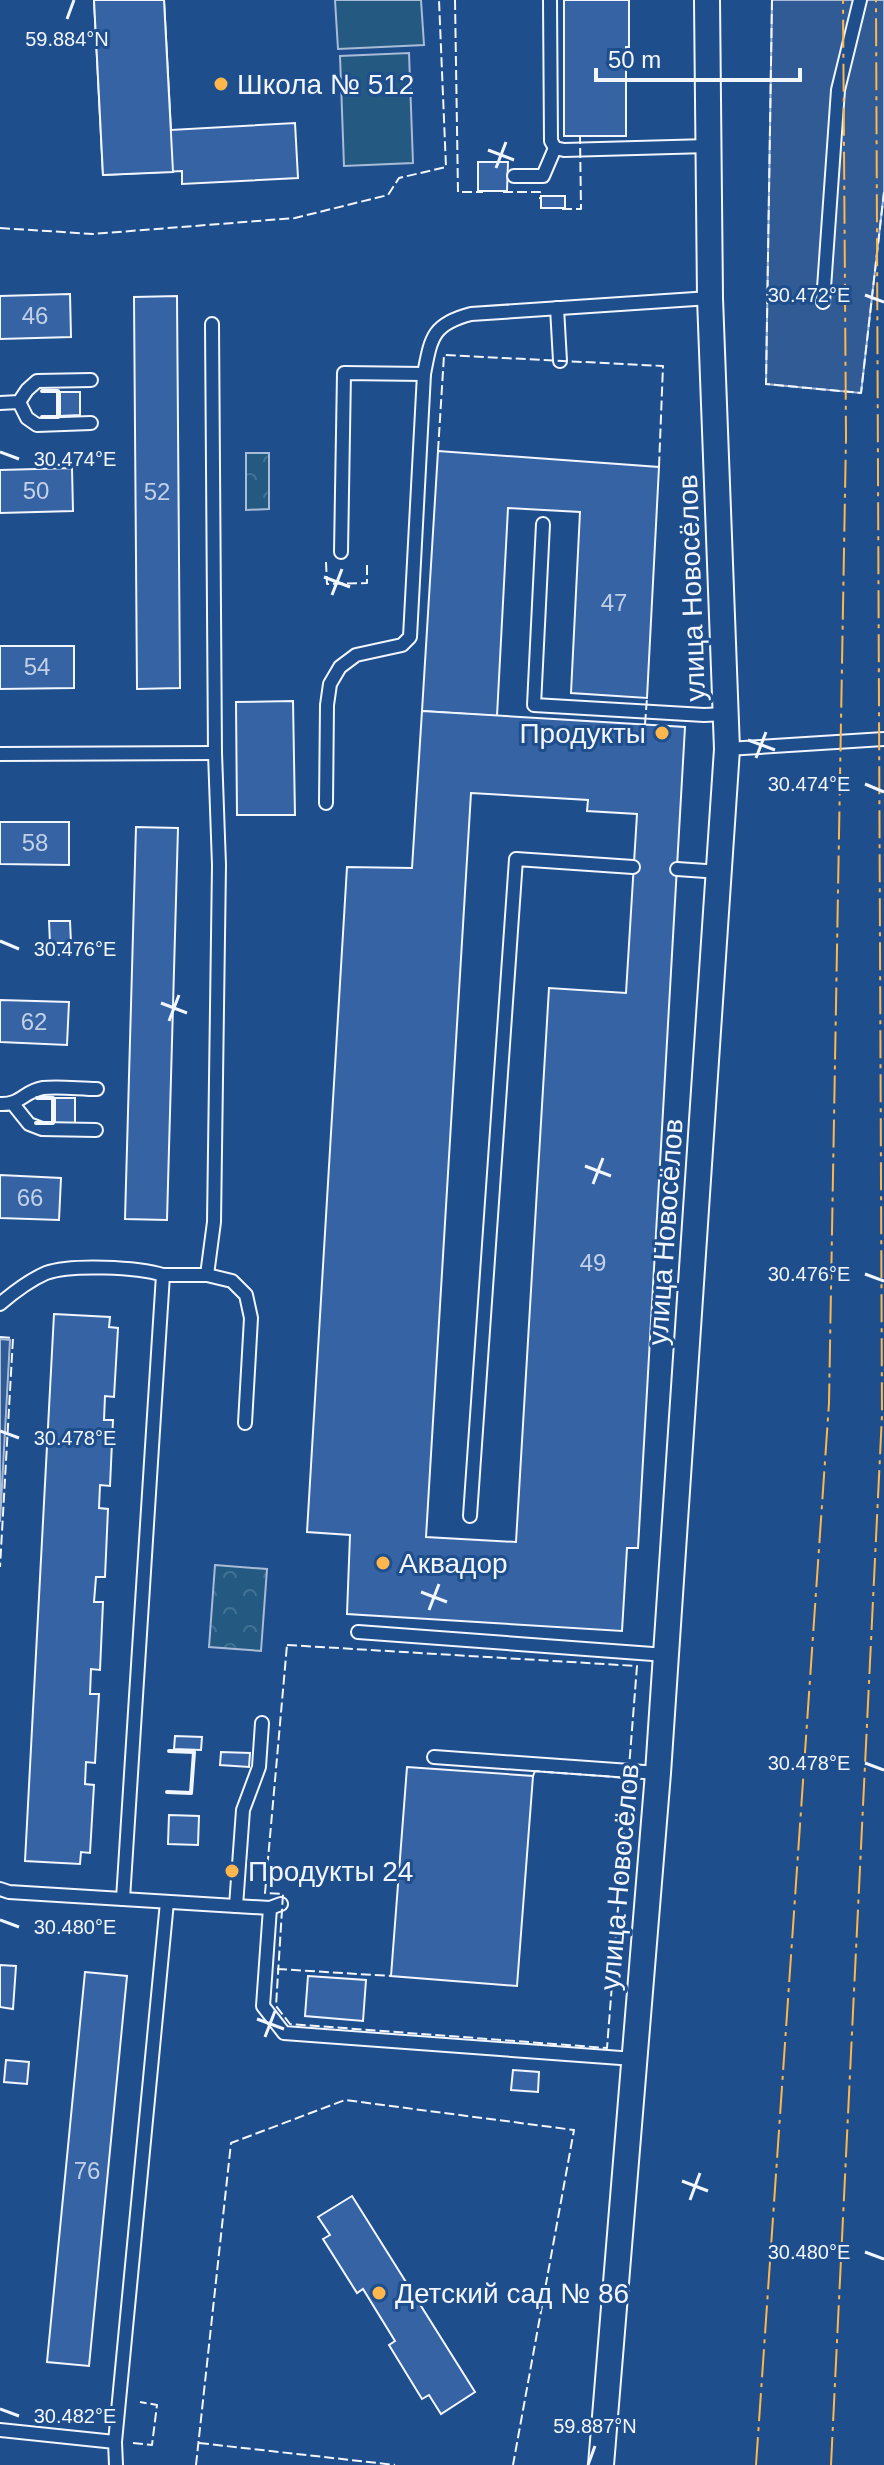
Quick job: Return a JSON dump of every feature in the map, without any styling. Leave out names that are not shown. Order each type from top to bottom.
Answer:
[{"type":"street","name":"улица Новосёлов","points":[[601,2465],[658,1773],[727,749],[710,298],[707,0]]},
{"type":"lane","points":[[550,0],[551,141],[555,148],[708,146]]},
{"type":"lane","points":[[823,302],[838,90],[860,0]]},
{"type":"lane","points":[[514,176],[543,176],[555,148]]},
{"type":"lane","points":[[326,803],[330,684],[340,667],[356,655],[402,645],[410,637],[424,374],[428,351],[437,330],[451,319],[471,314],[710,298]]},
{"type":"lane","points":[[557,308],[560,361]]},
{"type":"lane","points":[[207,1275],[214,1222],[219,865],[215,753],[212,324]]},
{"type":"lane","points":[[341,552],[344,373],[424,374]]},
{"type":"lane","points":[[19,402],[37,381],[91,380]]},
{"type":"lane","points":[[0,403],[19,402]]},
{"type":"lane","points":[[19,402],[27,418],[37,425],[91,423]]},
{"type":"lane","points":[[543,524],[534,705],[726,714]]},
{"type":"lane","points":[[727,749],[884,739]]},
{"type":"lane","points":[[0,754],[215,753]]},
{"type":"lane","points":[[470,1516],[516,859],[633,867]]},
{"type":"lane","points":[[677,869],[720,872]]},
{"type":"lane","points":[[96,1130],[42,1129],[29,1124],[6,1104],[43,1088],[97,1089]]},
{"type":"lane","points":[[0,1304],[21,1285],[50,1272],[91,1268],[146,1270],[163,1275],[207,1275],[232,1281],[246,1295],[251,1318],[245,1423]]},
{"type":"lane","points":[[123,1899],[163,1275]]},
{"type":"lane","points":[[358,1632],[666,1655]]},
{"type":"lane","points":[[236,1906],[243,1810],[259,1767],[262,1723]]},
{"type":"lane","points":[[434,1757],[658,1773]]},
{"type":"lane","points":[[0,1889],[167,1902],[276,1906],[263,2006],[284,2033],[634,2059]]},
{"type":"lane","points":[[116,2465],[115,2442],[167,1902]]},
{"type":"lane","points":[[0,2430],[115,2442]]},
{"type":"green space","points":[[335,0],[421,0],[424,45],[338,49]]},
{"type":"green space","points":[[409,53],[413,163],[344,166],[340,56]]},
{"type":"green space","points":[[246,453],[269,453],[269,509],[246,510]]},
{"type":"green space","points":[[215,1565],[267,1569],[261,1651],[209,1647]]},
{"type":"shaded area","points":[[772,0],[884,0],[884,192],[861,393],[766,384]]},
{"type":"shaded area","points":[[0,1339],[10,1340],[0,1522]]},
{"type":"building","points":[[94,0],[164,0],[171,130],[295,123],[298,178],[182,184],[182,171],[103,175]]},
{"type":"building","points":[[94,0],[164,0],[173,172],[103,175]]},
{"type":"building","points":[[564,0],[629,0],[626,136],[564,136]]},
{"type":"building","points":[[478,162],[508,162],[507,191],[478,191]]},
{"type":"building","points":[[541,196],[565,196],[565,208],[541,208]]},
{"type":"building","points":[[70,294],[71,337],[0,339],[0,296]]},
{"type":"building","points":[[177,296],[180,688],[137,689],[134,297]]},
{"type":"building","points":[[60,392],[80,392],[80,415],[60,416]]},
{"type":"building","points":[[438,451],[659,467],[647,698],[571,693],[580,512],[508,508],[497,716],[422,711]]},
{"type":"building","points":[[72,468],[73,511],[0,513],[0,470]]},
{"type":"building","points":[[0,646],[74,646],[74,688],[0,689]]},
{"type":"building","points":[[293,701],[295,815],[237,815],[236,702]]},
{"type":"building","points":[[422,711],[685,727],[638,1548],[627,1548],[622,1631],[347,1614],[350,1535],[307,1532],[347,867],[412,868]],"holes":[[[471,793],[588,800],[587,811],[637,814],[626,993],[549,988],[516,1542],[426,1537]]]},
{"type":"building","points":[[0,822],[69,822],[69,865],[0,864]]},
{"type":"building","points":[[136,827],[178,828],[167,1220],[125,1219]]},
{"type":"building","points":[[49,921],[70,921],[71,943],[50,943]]},
{"type":"building","points":[[0,1000],[69,1002],[67,1045],[0,1042]]},
{"type":"building","points":[[55,1098],[75,1098],[75,1123],[55,1123]]},
{"type":"building","points":[[0,1175],[61,1178],[59,1220],[0,1218]]},
{"type":"building","points":[[54,1314],[110,1317],[109,1327],[118,1328],[114,1397],[105,1396],[104,1420],[113,1420],[110,1486],[100,1485],[99,1508],[108,1509],[105,1577],[96,1577],[94,1602],[103,1602],[100,1670],[91,1669],[90,1694],[99,1694],[95,1763],[86,1762],[85,1784],[94,1785],[90,1853],[81,1852],[80,1864],[25,1861]]},
{"type":"building","points":[[175,1736],[202,1737],[201,1750],[174,1749]]},
{"type":"building","points":[[221,1752],[250,1753],[249,1767],[220,1765]]},
{"type":"building","points":[[407,1767],[533,1776],[517,1986],[391,1976]]},
{"type":"building","points":[[169,1815],[199,1816],[198,1845],[168,1844]]},
{"type":"building","points":[[0,1965],[16,1966],[13,2009],[0,2007]]},
{"type":"building","points":[[85,1972],[127,1976],[89,2366],[47,2362]]},
{"type":"building","points":[[308,1976],[366,1980],[363,2021],[305,2016]]},
{"type":"building","points":[[6,2060],[29,2062],[27,2084],[4,2082]]},
{"type":"building","points":[[513,2070],[539,2072],[538,2092],[511,2090]]},
{"type":"building","points":[[352,2196],[475,2392],[441,2414],[429,2395],[422,2399],[389,2345],[395,2341],[363,2289],[357,2293],[323,2239],[330,2235],[318,2217]]},
{"type":"fence","points":[[0,228],[93,234],[295,218],[388,195],[399,178],[446,167],[439,0]]},
{"type":"fence","points":[[455,0],[458,192],[483,192]]},
{"type":"fence","points":[[772,0],[766,384],[861,393],[884,192]]},
{"type":"fence","points":[[562,209],[581,209],[580,136]]},
{"type":"fence","points":[[503,192],[540,192],[540,199]]},
{"type":"fence","points":[[438,451],[444,355],[663,366],[659,467]]},
{"type":"fence","points":[[326,562],[327,584],[367,583],[367,561]]},
{"type":"fence","points":[[645,724],[647,698]]},
{"type":"fence","points":[[0,1337],[13,1338],[0,1567]]},
{"type":"fence","points":[[287,1645],[637,1666],[607,2048],[290,2024],[276,2006],[283,1894],[265,1893],[287,1645]]},
{"type":"fence","points":[[533,1776],[535,1771],[628,1778]]},
{"type":"fence","points":[[277,1969],[391,1976]]},
{"type":"fence","points":[[196,2465],[231,2143],[345,2100],[574,2130],[513,2465]]},
{"type":"fence","points":[[133,2443],[152,2445],[157,2405],[140,2402]]},
{"type":"fence","points":[[199,2443],[395,2465]]},
{"type":"wall","points":[[42,391],[58,391],[58,417],[42,417]]},
{"type":"wall","points":[[36,1123],[53,1123],[53,1098],[37,1098]]},
{"type":"wall","points":[[167,1792],[191,1793],[194,1752],[169,1751]]},
{"type":"power","points":[[756,2465],[829,1403],[846,437],[843,0]]},
{"type":"power","points":[[831,2465],[882,1415],[876,0]]},
{"type":"place","name":"Школа № 512","points":[[221,84]]},
{"type":"place","name":"Продукты","points":[[662,733]]},
{"type":"place","name":"Аквадор","points":[[383,1563]]},
{"type":"place","name":"Продукты 24","points":[[232,1871]]},
{"type":"place","name":"Детский сад № 86","points":[[379,2293]]}]
